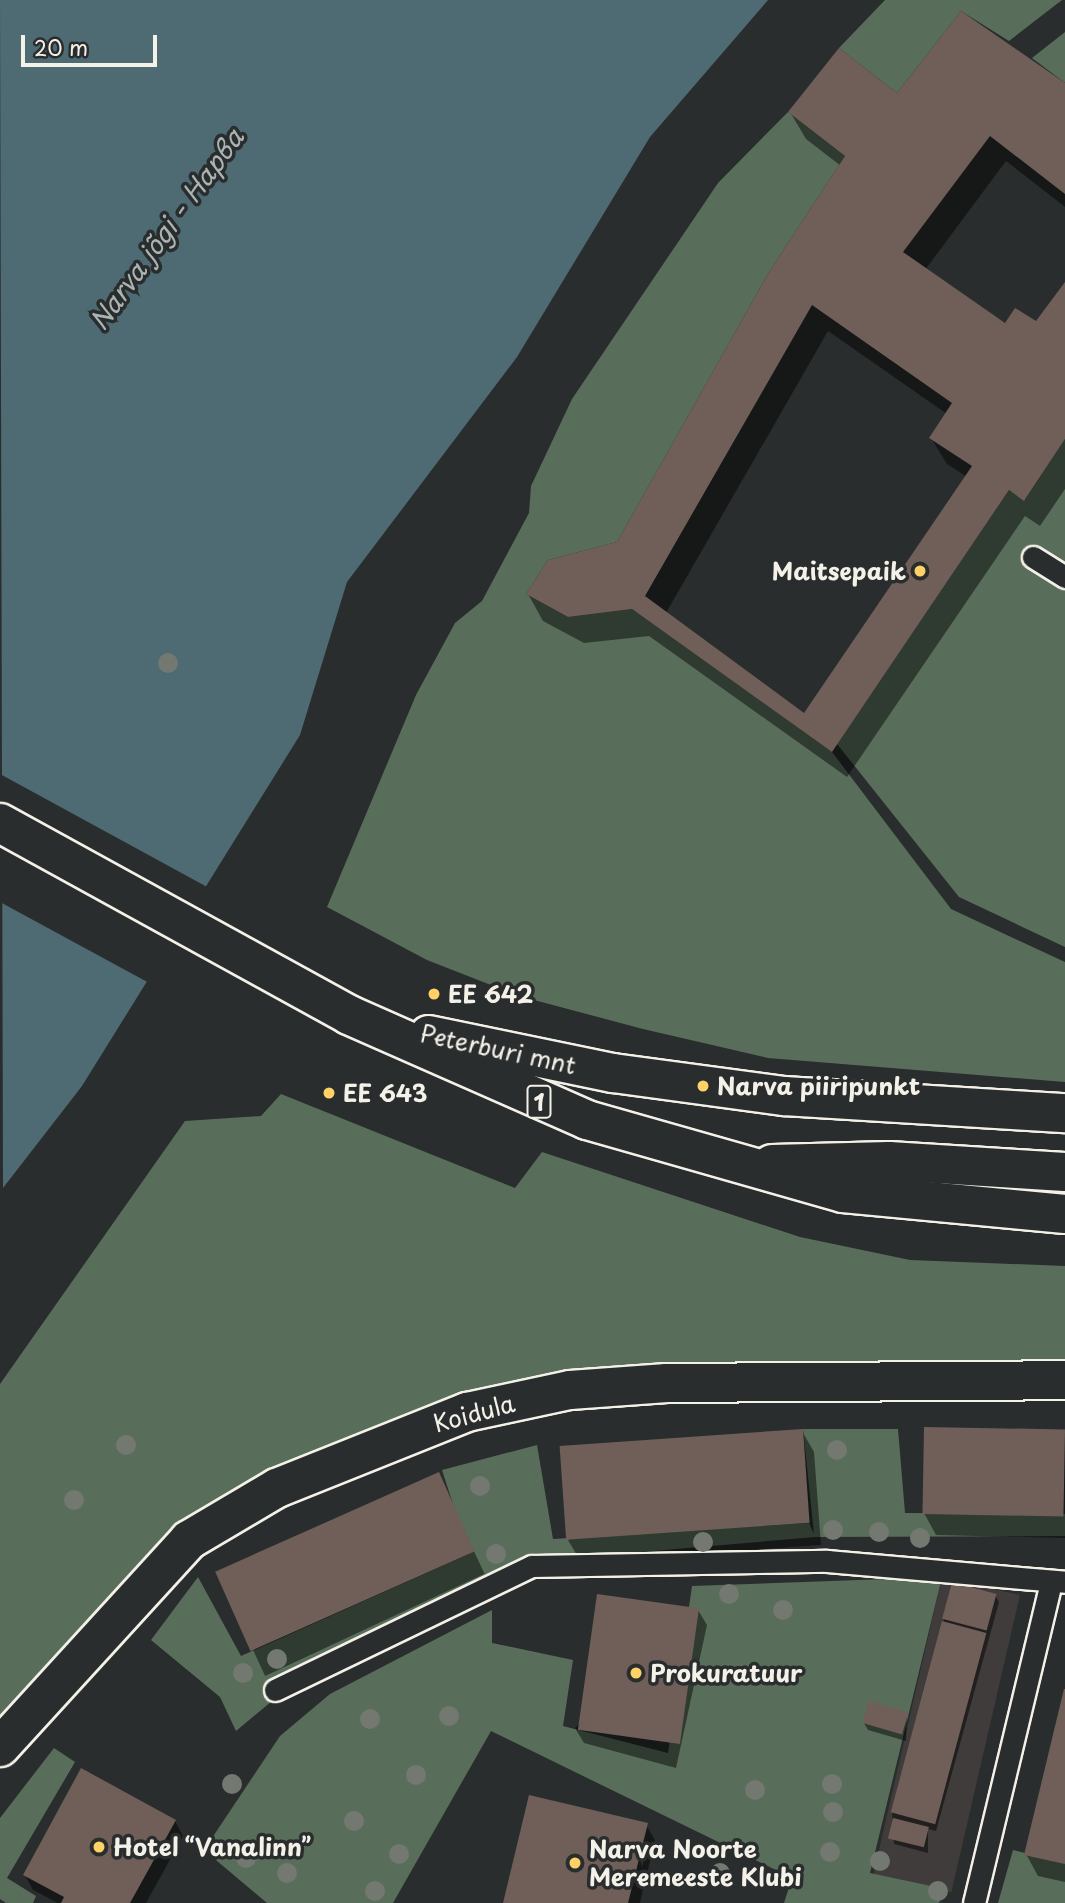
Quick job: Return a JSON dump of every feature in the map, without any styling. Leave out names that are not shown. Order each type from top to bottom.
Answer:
[{"type":"main road","points":[[0,823],[349,1015]]},
{"type":"main road","name":"Peterburi mnt","points":[[349,1015],[640,1076],[784,1096],[1065,1114]]},
{"type":"main road","name":"Peterburi mnt","points":[[349,1015],[508,1090],[738,1167],[843,1193],[1065,1214]]},
{"type":"main road","name":"Peterburi mnt","points":[[738,1167],[890,1161],[1065,1172]]},
{"type":"main road","name":"Koidula","points":[[0,1747],[189,1540],[277,1488],[467,1412],[570,1390],[667,1383],[1065,1380]]},
{"type":"lane","points":[[1033,557],[1065,578]]},
{"type":"lane","points":[[275,1690],[532,1566],[827,1561],[1058,1583],[974,1903]]},
{"type":"shaded area","points":[[942,1577],[1020,1595],[951,1892],[873,1874]]},
{"type":"green space","points":[[885,0],[1062,0],[1009,41],[961,11],[897,93],[839,48]]},
{"type":"green space","points":[[1065,32],[1065,83],[1032,58]]},
{"type":"green space","points":[[788,112],[845,156],[769,272],[617,542],[548,560],[526,594],[568,617],[632,609],[832,752],[951,909],[1065,962],[1065,1082],[768,1058],[643,1029],[519,996],[427,960],[327,907],[416,695],[455,623],[482,601],[529,513],[531,486],[572,399],[718,183]]},
{"type":"green space","points":[[1065,439],[1065,947],[959,897],[837,744],[1009,490],[1025,500]]},
{"type":"green space","points":[[281,1094],[515,1188],[542,1152],[800,1237],[910,1260],[1065,1266],[1065,1360],[610,1370],[451,1399],[157,1545],[0,1720],[0,1384],[185,1121],[261,1116]]},
{"type":"green space","points":[[803,1429],[898,1429],[905,1513],[1065,1514],[1065,1536],[815,1537],[525,1562],[338,1646],[236,1731],[220,1697],[151,1640],[198,1577],[241,1656],[469,1554],[442,1470],[537,1445],[553,1539],[809,1523],[814,1534]]},
{"type":"green space","points":[[942,1577],[870,1873],[945,1889],[939,1903],[784,1903],[792,1878],[491,1731],[393,1903],[267,1903],[204,1850],[280,1736],[330,1694],[492,1610],[492,1643],[573,1660],[563,1726],[668,1753],[692,1586]]},
{"type":"green space","points":[[54,1748],[75,1762],[7,1878],[36,1896],[33,1903],[6,1903],[0,1899],[0,1818]]},
{"type":"green space","points":[[1013,1850],[1065,1863],[1065,1903],[998,1903]]},
{"type":"water","name":"Narva jõgi - Нарва","points":[[0,0],[768,0],[650,137],[517,357],[347,582],[300,735],[82,1086],[3,1188]]},
{"type":"pier","points":[[0,774],[209,888],[151,984],[0,902]]},
{"type":"building","points":[[961,11],[1065,83],[1065,194],[990,136],[903,252],[1005,323],[1015,308],[1036,321],[1065,282],[1065,439],[1024,501],[1009,490],[832,752],[632,609],[568,617],[526,594],[548,560],[617,542],[769,272],[845,156],[788,112],[839,48],[897,93]],"holes":[[[812,305],[952,403],[929,438],[972,466],[804,713],[645,596]]]},
{"type":"building","points":[[924,1427],[1065,1429],[1063,1516],[922,1514]]},
{"type":"building","points":[[803,1429],[810,1523],[566,1540],[560,1446]]},
{"type":"building","points":[[439,1472],[474,1551],[251,1651],[215,1572]]},
{"type":"building","points":[[952,1582],[996,1594],[987,1631],[942,1619]]},
{"type":"building","points":[[597,1594],[699,1608],[680,1744],[578,1730]]},
{"type":"building","points":[[942,1621],[986,1633],[935,1824],[891,1812]]},
{"type":"building","points":[[1065,1689],[1065,1864],[1024,1855]]},
{"type":"building","points":[[869,1701],[908,1712],[902,1734],[863,1723]]},
{"type":"building","name":"Hotel “Vanalinn”","points":[[81,1768],[176,1820],[130,1903],[61,1903],[64,1897],[23,1875]]},
{"type":"building","name":"Narva Noorte Meremeeste Klubi","points":[[529,1795],[648,1823],[628,1903],[503,1903]]},
{"type":"building","points":[[893,1818],[929,1827],[924,1847],[888,1838]]},
{"type":"place","name":"Maitsepaik","points":[[920,571]]},
{"type":"place","name":"EE 642","points":[[434,994]]},
{"type":"place","name":"Narva piiripunkt","points":[[703,1086]]},
{"type":"place","name":"EE 643","points":[[329,1093]]},
{"type":"place","name":"Prokuratuur","points":[[636,1673]]},
{"type":"place","name":"Hotel “Vanalinn”","points":[[99,1847]]},
{"type":"place","name":"Narva Noorte Meremeeste Klubi","points":[[575,1863]]}]
